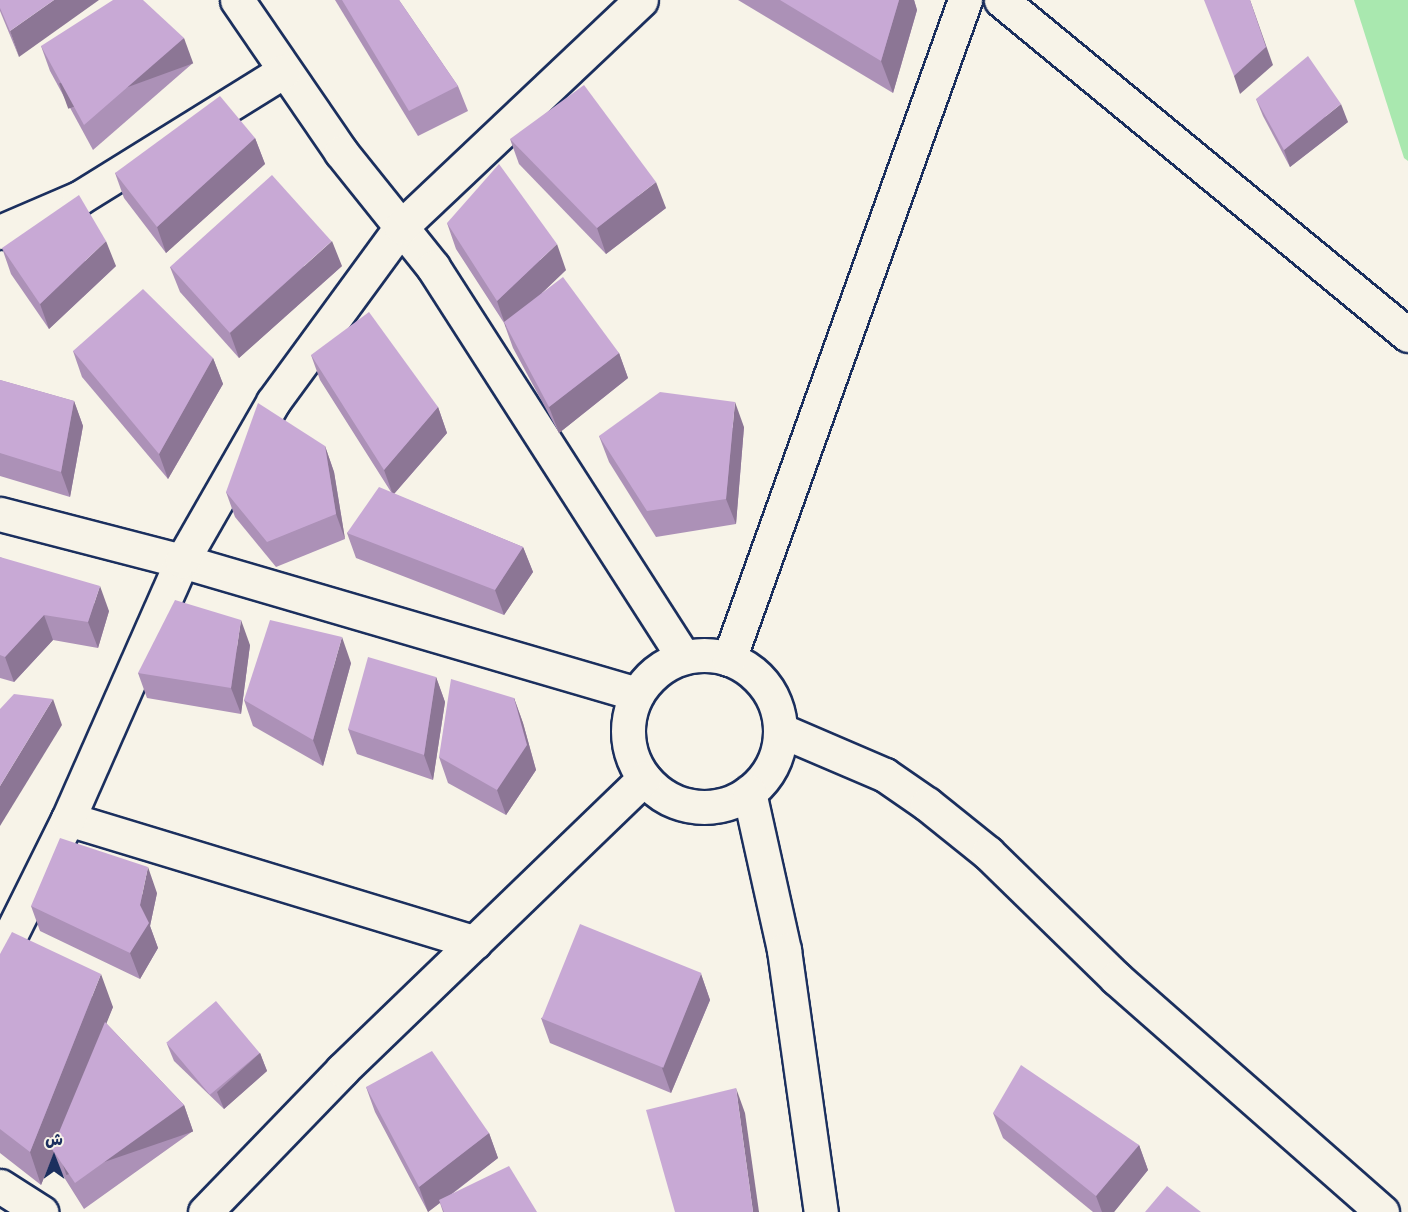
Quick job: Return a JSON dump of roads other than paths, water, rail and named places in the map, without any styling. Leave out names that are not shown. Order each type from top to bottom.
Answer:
[{"type":"street","points":[[237,0],[367,188],[400,227],[468,321],[623,569],[683,657]]},
{"type":"street","points":[[0,956],[68,819],[182,561],[273,402],[400,227],[641,0]]},
{"type":"street","points":[[729,659],[965,0]]},
{"type":"street","points":[[1001,0],[1408,334]]},
{"type":"street","points":[[0,231],[79,198],[284,71]]},
{"type":"street","points":[[0,514],[182,561],[637,694]]},
{"type":"street","points":[[706,655],[729,659],[750,670],[766,687],[777,707],[780,730],[772,765],[749,792],[728,803],[705,807],[682,804],[661,794],[644,778],[627,737],[629,714],[637,694],[664,665],[683,657],[706,655]]},
{"type":"street","points":[[780,730],[885,775],[962,832],[1187,1042],[1382,1212]]},
{"type":"street","points":[[205,1212],[342,1070],[644,778]]},
{"type":"street","points":[[749,792],[784,950],[821,1212]]},
{"type":"street","points":[[68,819],[475,943]]},
{"type":"street","points":[[0,1186],[41,1212]]}]
